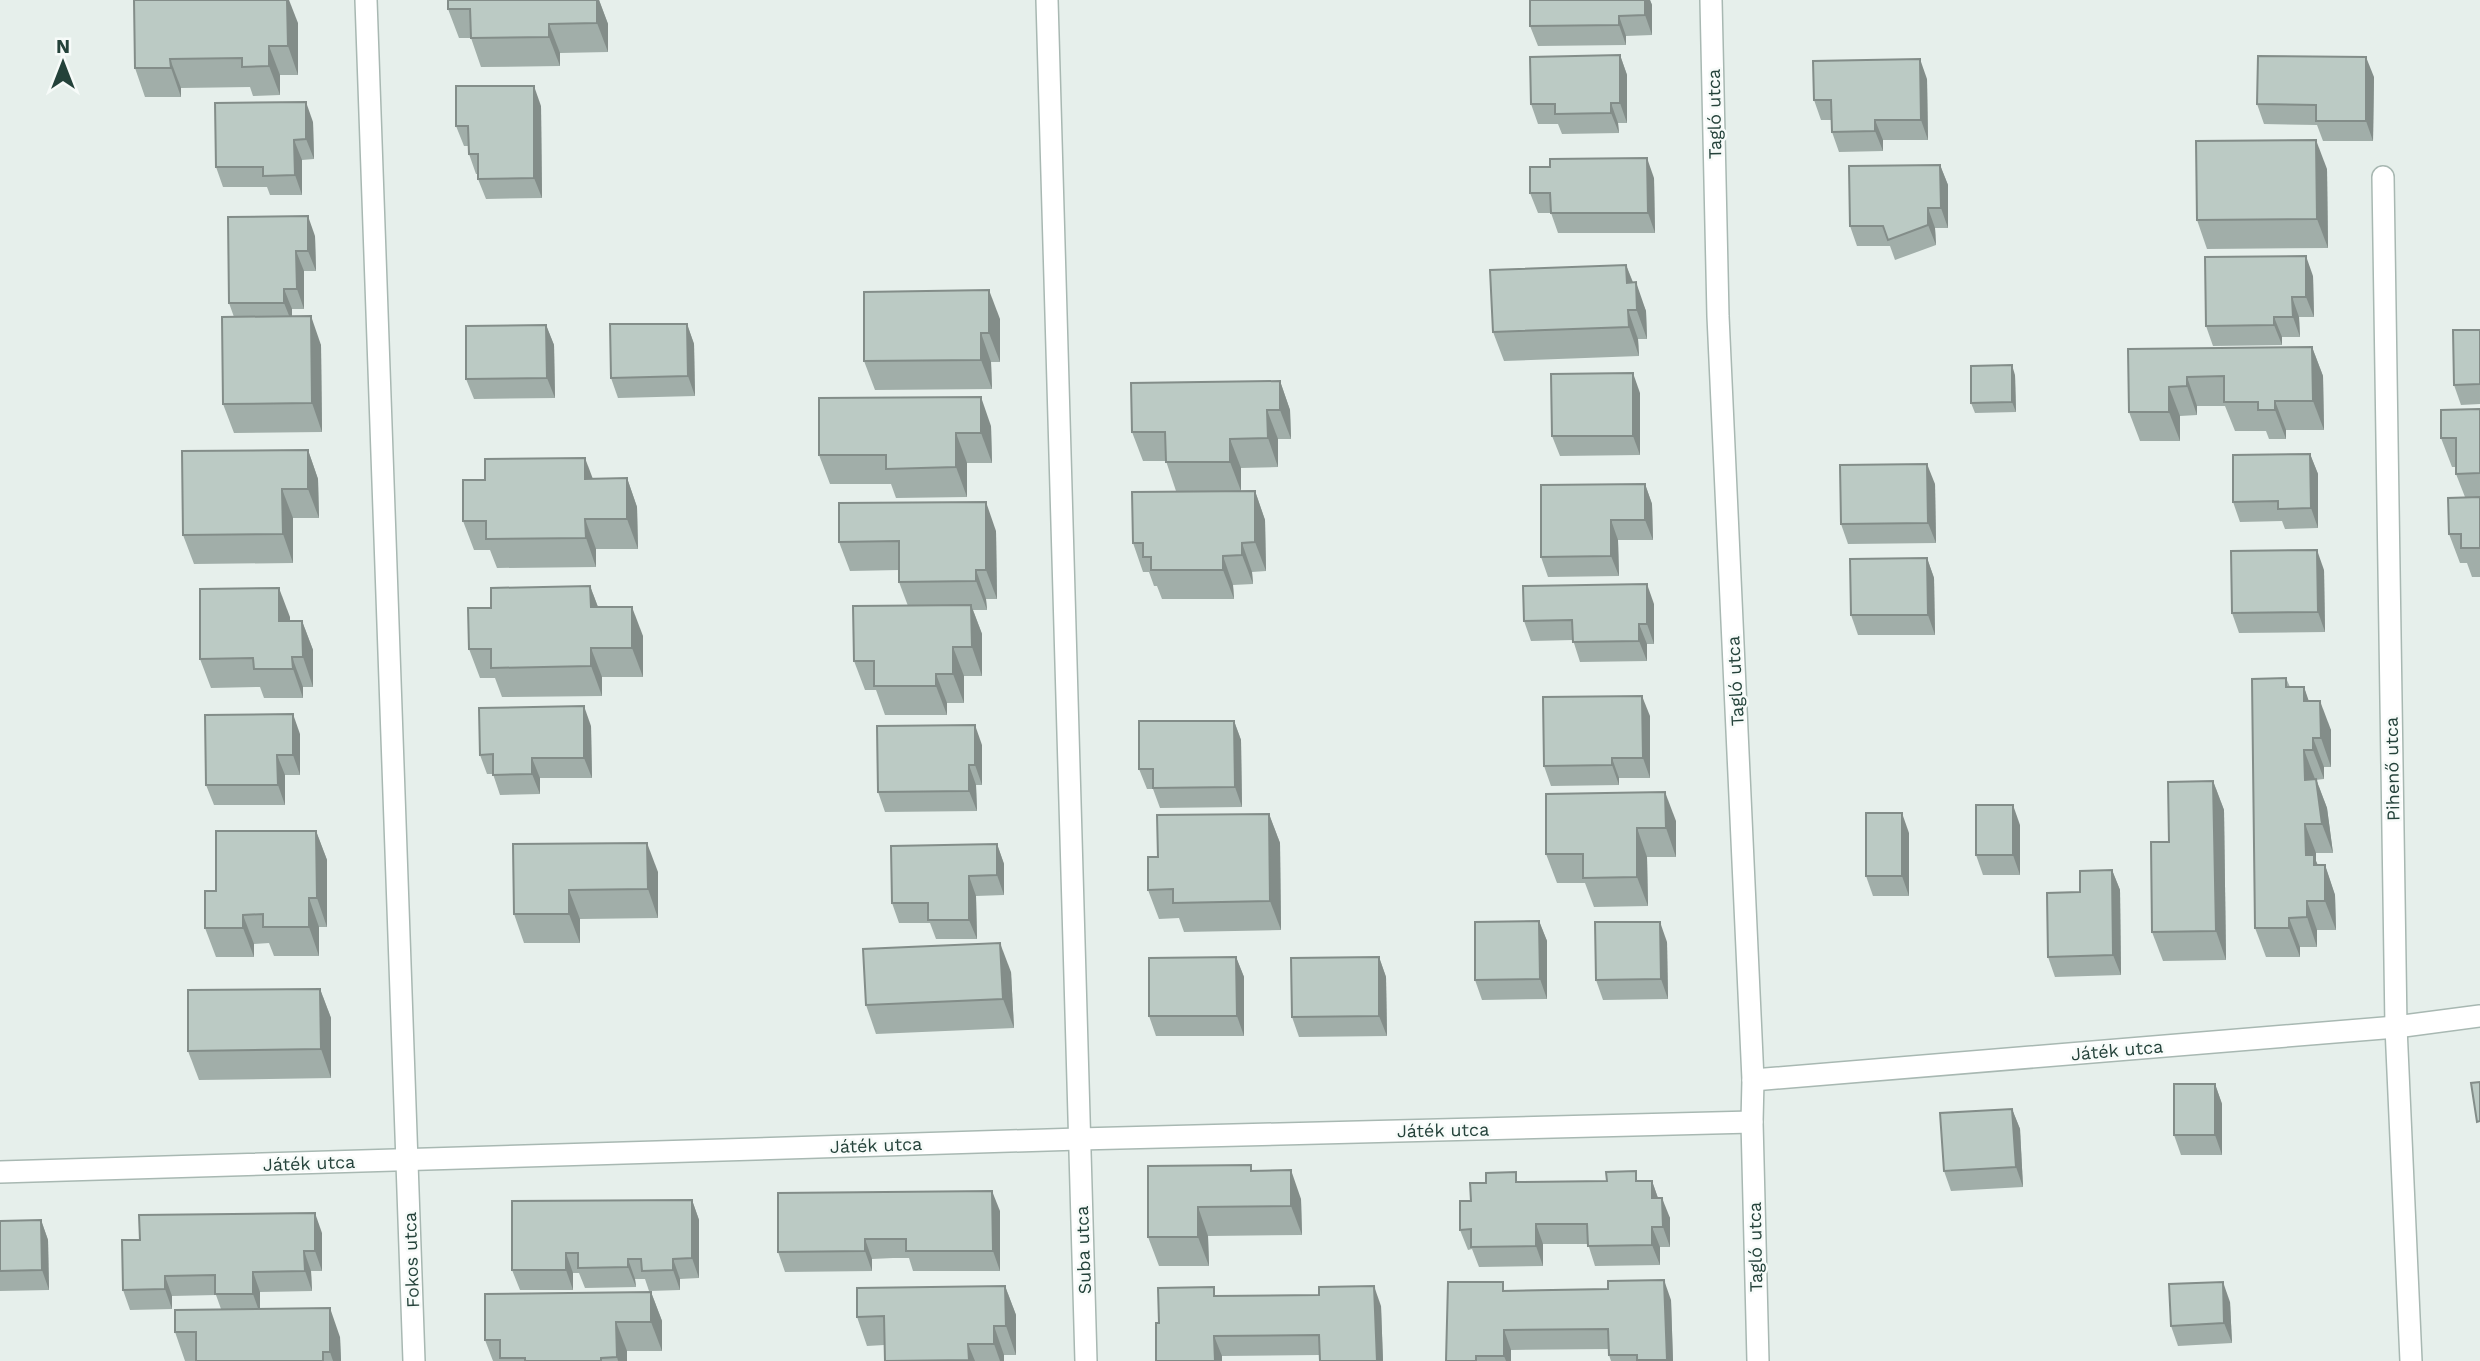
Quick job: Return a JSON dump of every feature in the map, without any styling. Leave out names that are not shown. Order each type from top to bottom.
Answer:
[{"type":"street","name":"Fokos utca","points":[[366,0],[414,1361]]},
{"type":"street","name":"Suba utca","points":[[1047,0],[1086,1361]]},
{"type":"street","name":"Tagló utca","points":[[1711,0],[1719,330],[1753,1080],[1758,1361]]},
{"type":"street","name":"Pihenő utca","points":[[2383,177],[2396,1027],[2411,1361]]},
{"type":"street","name":"Játék utca","points":[[1753,1080],[2396,1027],[2480,1016]]},
{"type":"street","name":"Játék utca","points":[[0,1172],[1079,1139],[1752,1122]]},
{"type":"building","points":[[134,0],[287,0],[288,46],[269,46],[269,66],[242,67],[242,58],[170,59],[171,68],[135,68]]},
{"type":"building","points":[[448,0],[597,0],[597,23],[549,24],[549,37],[471,38],[470,9],[448,9]]},
{"type":"building","points":[[1530,0],[1645,0],[1645,15],[1619,16],[1619,25],[1530,26]]},
{"type":"building","points":[[1620,55],[1620,103],[1611,103],[1611,113],[1555,114],[1555,104],[1531,104],[1530,57]]},
{"type":"building","points":[[2258,56],[2366,57],[2366,121],[2316,121],[2316,105],[2257,104]]},
{"type":"building","points":[[1920,59],[1921,120],[1875,120],[1875,131],[1832,132],[1831,100],[1814,100],[1813,61]]},
{"type":"building","points":[[456,86],[534,86],[534,178],[478,179],[478,154],[469,154],[468,126],[456,126]]},
{"type":"building","points":[[306,102],[306,139],[294,140],[295,175],[263,176],[263,167],[216,167],[215,103]]},
{"type":"building","points":[[2316,140],[2317,219],[2197,220],[2196,141]]},
{"type":"building","points":[[1647,158],[1648,213],[1551,213],[1550,193],[1530,193],[1530,167],[1550,167],[1550,159]]},
{"type":"building","points":[[1940,165],[1941,208],[1928,208],[1928,225],[1888,240],[1883,226],[1850,226],[1849,166]]},
{"type":"building","points":[[308,216],[308,251],[296,251],[297,289],[284,289],[284,303],[229,303],[228,217]]},
{"type":"building","points":[[2306,256],[2306,297],[2292,297],[2293,317],[2274,317],[2274,325],[2206,326],[2205,257]]},
{"type":"building","points":[[1626,265],[1627,283],[1636,282],[1637,310],[1628,310],[1629,327],[1493,332],[1490,270]]},
{"type":"building","points":[[989,290],[989,333],[981,333],[981,360],[864,361],[864,292]]},
{"type":"building","points":[[311,316],[312,403],[223,404],[222,317]]},
{"type":"building","points":[[610,324],[687,324],[688,376],[611,378]]},
{"type":"building","points":[[546,325],[547,378],[466,379],[466,326]]},
{"type":"building","points":[[2453,330],[2480,330],[2480,384],[2454,385]]},
{"type":"building","points":[[2312,347],[2313,401],[2275,401],[2275,410],[2258,410],[2258,402],[2224,402],[2224,376],[2187,377],[2187,386],[2169,387],[2169,412],[2129,412],[2128,349]]},
{"type":"building","points":[[2012,365],[2012,402],[1971,403],[1971,366]]},
{"type":"building","points":[[1633,373],[1633,436],[1552,436],[1551,374]]},
{"type":"building","points":[[1280,381],[1280,410],[1267,410],[1268,438],[1230,439],[1230,462],[1166,462],[1165,432],[1132,432],[1131,383]]},
{"type":"building","points":[[981,397],[981,433],[956,433],[956,467],[886,469],[886,455],[819,455],[819,398]]},
{"type":"building","points":[[2480,409],[2480,473],[2456,474],[2456,438],[2441,438],[2441,410]]},
{"type":"building","points":[[308,450],[308,489],[282,489],[283,534],[183,535],[182,451]]},
{"type":"building","points":[[2310,454],[2311,508],[2278,509],[2278,501],[2233,502],[2233,455]]},
{"type":"building","points":[[585,458],[585,479],[627,478],[627,519],[585,519],[586,538],[486,539],[486,521],[463,521],[463,480],[485,480],[485,459]]},
{"type":"building","points":[[1927,464],[1928,523],[1841,524],[1840,465]]},
{"type":"building","points":[[1645,484],[1645,520],[1611,520],[1611,556],[1541,557],[1541,485]]},
{"type":"building","points":[[1255,491],[1255,542],[1242,543],[1242,555],[1223,556],[1223,570],[1151,570],[1151,557],[1143,557],[1143,543],[1133,543],[1132,492]]},
{"type":"building","points":[[2480,497],[2480,548],[2461,548],[2461,534],[2449,534],[2448,498]]},
{"type":"building","points":[[986,502],[986,570],[976,570],[976,581],[899,582],[899,541],[839,542],[839,503]]},
{"type":"building","points":[[2317,550],[2318,612],[2232,613],[2231,551]]},
{"type":"building","points":[[1927,558],[1928,615],[1851,615],[1850,559]]},
{"type":"building","points":[[1647,584],[1647,624],[1639,624],[1639,641],[1573,642],[1572,620],[1524,621],[1523,586]]},
{"type":"building","points":[[590,586],[591,607],[632,607],[632,648],[591,648],[591,666],[491,668],[491,649],[469,649],[468,608],[491,608],[491,588]]},
{"type":"building","points":[[279,588],[279,621],[302,621],[303,657],[292,657],[293,669],[254,669],[253,658],[200,659],[200,589]]},
{"type":"building","points":[[971,605],[972,647],[953,647],[953,674],[936,674],[936,686],[874,686],[874,661],[854,661],[853,606]]},
{"type":"building","points":[[2286,678],[2286,687],[2304,687],[2304,701],[2320,701],[2321,738],[2313,738],[2313,750],[2304,750],[2305,780],[2316,779],[2322,824],[2305,824],[2306,855],[2314,855],[2314,865],[2325,865],[2325,901],[2307,901],[2307,917],[2289,918],[2289,928],[2255,928],[2252,679]]},
{"type":"building","points":[[1642,696],[1643,758],[1612,758],[1612,765],[1544,766],[1543,697]]},
{"type":"building","points":[[584,706],[584,758],[532,758],[532,774],[493,775],[493,754],[480,755],[479,708]]},
{"type":"building","points":[[293,714],[293,755],[277,755],[278,785],[206,785],[205,715]]},
{"type":"building","points":[[1139,721],[1234,721],[1235,787],[1153,788],[1153,769],[1139,769]]},
{"type":"building","points":[[975,725],[975,765],[969,765],[969,791],[878,792],[877,726]]},
{"type":"building","points":[[2213,781],[2216,931],[2152,932],[2151,842],[2169,842],[2168,782]]},
{"type":"building","points":[[1665,792],[1666,828],[1637,828],[1637,877],[1583,878],[1583,854],[1546,854],[1546,794]]},
{"type":"building","points":[[1976,805],[2013,805],[2013,855],[1976,855]]},
{"type":"building","points":[[1866,813],[1902,813],[1902,876],[1866,876]]},
{"type":"building","points":[[1269,814],[1270,901],[1173,903],[1173,889],[1148,890],[1148,857],[1158,857],[1157,815]]},
{"type":"building","points":[[216,831],[316,831],[317,898],[309,898],[309,927],[263,927],[263,914],[243,915],[243,928],[205,928],[205,891],[216,891]]},
{"type":"building","points":[[647,843],[648,889],[569,890],[569,914],[514,914],[513,844]]},
{"type":"building","points":[[997,844],[997,875],[969,876],[969,920],[928,920],[928,903],[892,903],[891,846]]},
{"type":"building","points":[[2112,870],[2113,955],[2048,957],[2047,893],[2080,892],[2080,871]]},
{"type":"building","points":[[1539,921],[1540,979],[1475,980],[1475,922]]},
{"type":"building","points":[[1595,922],[1660,922],[1661,979],[1596,980]]},
{"type":"building","points":[[1000,943],[1003,999],[866,1005],[863,949]]},
{"type":"building","points":[[1236,957],[1237,1016],[1149,1016],[1149,958]]},
{"type":"building","points":[[1379,957],[1379,1016],[1292,1017],[1291,958]]},
{"type":"building","points":[[320,989],[321,1049],[188,1051],[188,990]]},
{"type":"building","points":[[2480,1082],[2480,1121],[2477,1122],[2471,1083]]},
{"type":"building","points":[[2174,1084],[2215,1084],[2215,1135],[2174,1135]]},
{"type":"building","points":[[2012,1109],[2016,1167],[1944,1171],[1940,1113]]},
{"type":"building","points":[[1251,1165],[1251,1171],[1291,1170],[1291,1206],[1198,1207],[1198,1237],[1148,1237],[1148,1166]]},
{"type":"building","points":[[1636,1171],[1636,1181],[1652,1181],[1652,1198],[1662,1198],[1663,1227],[1652,1227],[1652,1245],[1588,1246],[1587,1224],[1536,1224],[1536,1246],[1471,1247],[1471,1229],[1460,1230],[1460,1201],[1471,1201],[1470,1183],[1486,1183],[1486,1173],[1516,1172],[1516,1182],[1607,1181],[1606,1172]]},
{"type":"building","points":[[992,1191],[993,1251],[906,1251],[906,1239],[865,1239],[865,1251],[778,1252],[778,1193]]},
{"type":"building","points":[[692,1200],[692,1258],[673,1259],[673,1270],[642,1271],[641,1259],[628,1259],[628,1267],[578,1268],[578,1253],[566,1253],[566,1270],[512,1270],[512,1201]]},
{"type":"building","points":[[315,1213],[315,1251],[304,1251],[305,1271],[253,1272],[253,1294],[215,1294],[215,1275],[165,1276],[165,1289],[123,1290],[122,1240],[140,1240],[139,1215]]},
{"type":"building","points":[[41,1220],[42,1270],[0,1271],[0,1221]]},
{"type":"building","points":[[1664,1280],[1667,1360],[1637,1360],[1637,1355],[1609,1355],[1608,1329],[1504,1330],[1504,1356],[1476,1356],[1476,1361],[1446,1361],[1448,1282],[1503,1282],[1503,1291],[1608,1289],[1608,1281]]},
{"type":"building","points":[[2223,1282],[2224,1323],[2171,1326],[2169,1284]]},
{"type":"building","points":[[1005,1286],[1006,1326],[994,1326],[994,1344],[968,1344],[969,1360],[885,1361],[884,1316],[857,1317],[857,1288]]},
{"type":"building","points":[[1374,1286],[1377,1361],[1320,1361],[1319,1335],[1214,1336],[1215,1361],[1156,1361],[1158,1288],[1214,1287],[1214,1296],[1319,1295],[1319,1287]]},
{"type":"building","points":[[651,1292],[651,1322],[616,1322],[617,1357],[601,1358],[601,1361],[525,1361],[525,1358],[500,1358],[500,1340],[485,1340],[485,1294]]},
{"type":"building","points":[[330,1308],[330,1352],[323,1352],[323,1361],[196,1361],[196,1332],[175,1332],[175,1310]]}]
